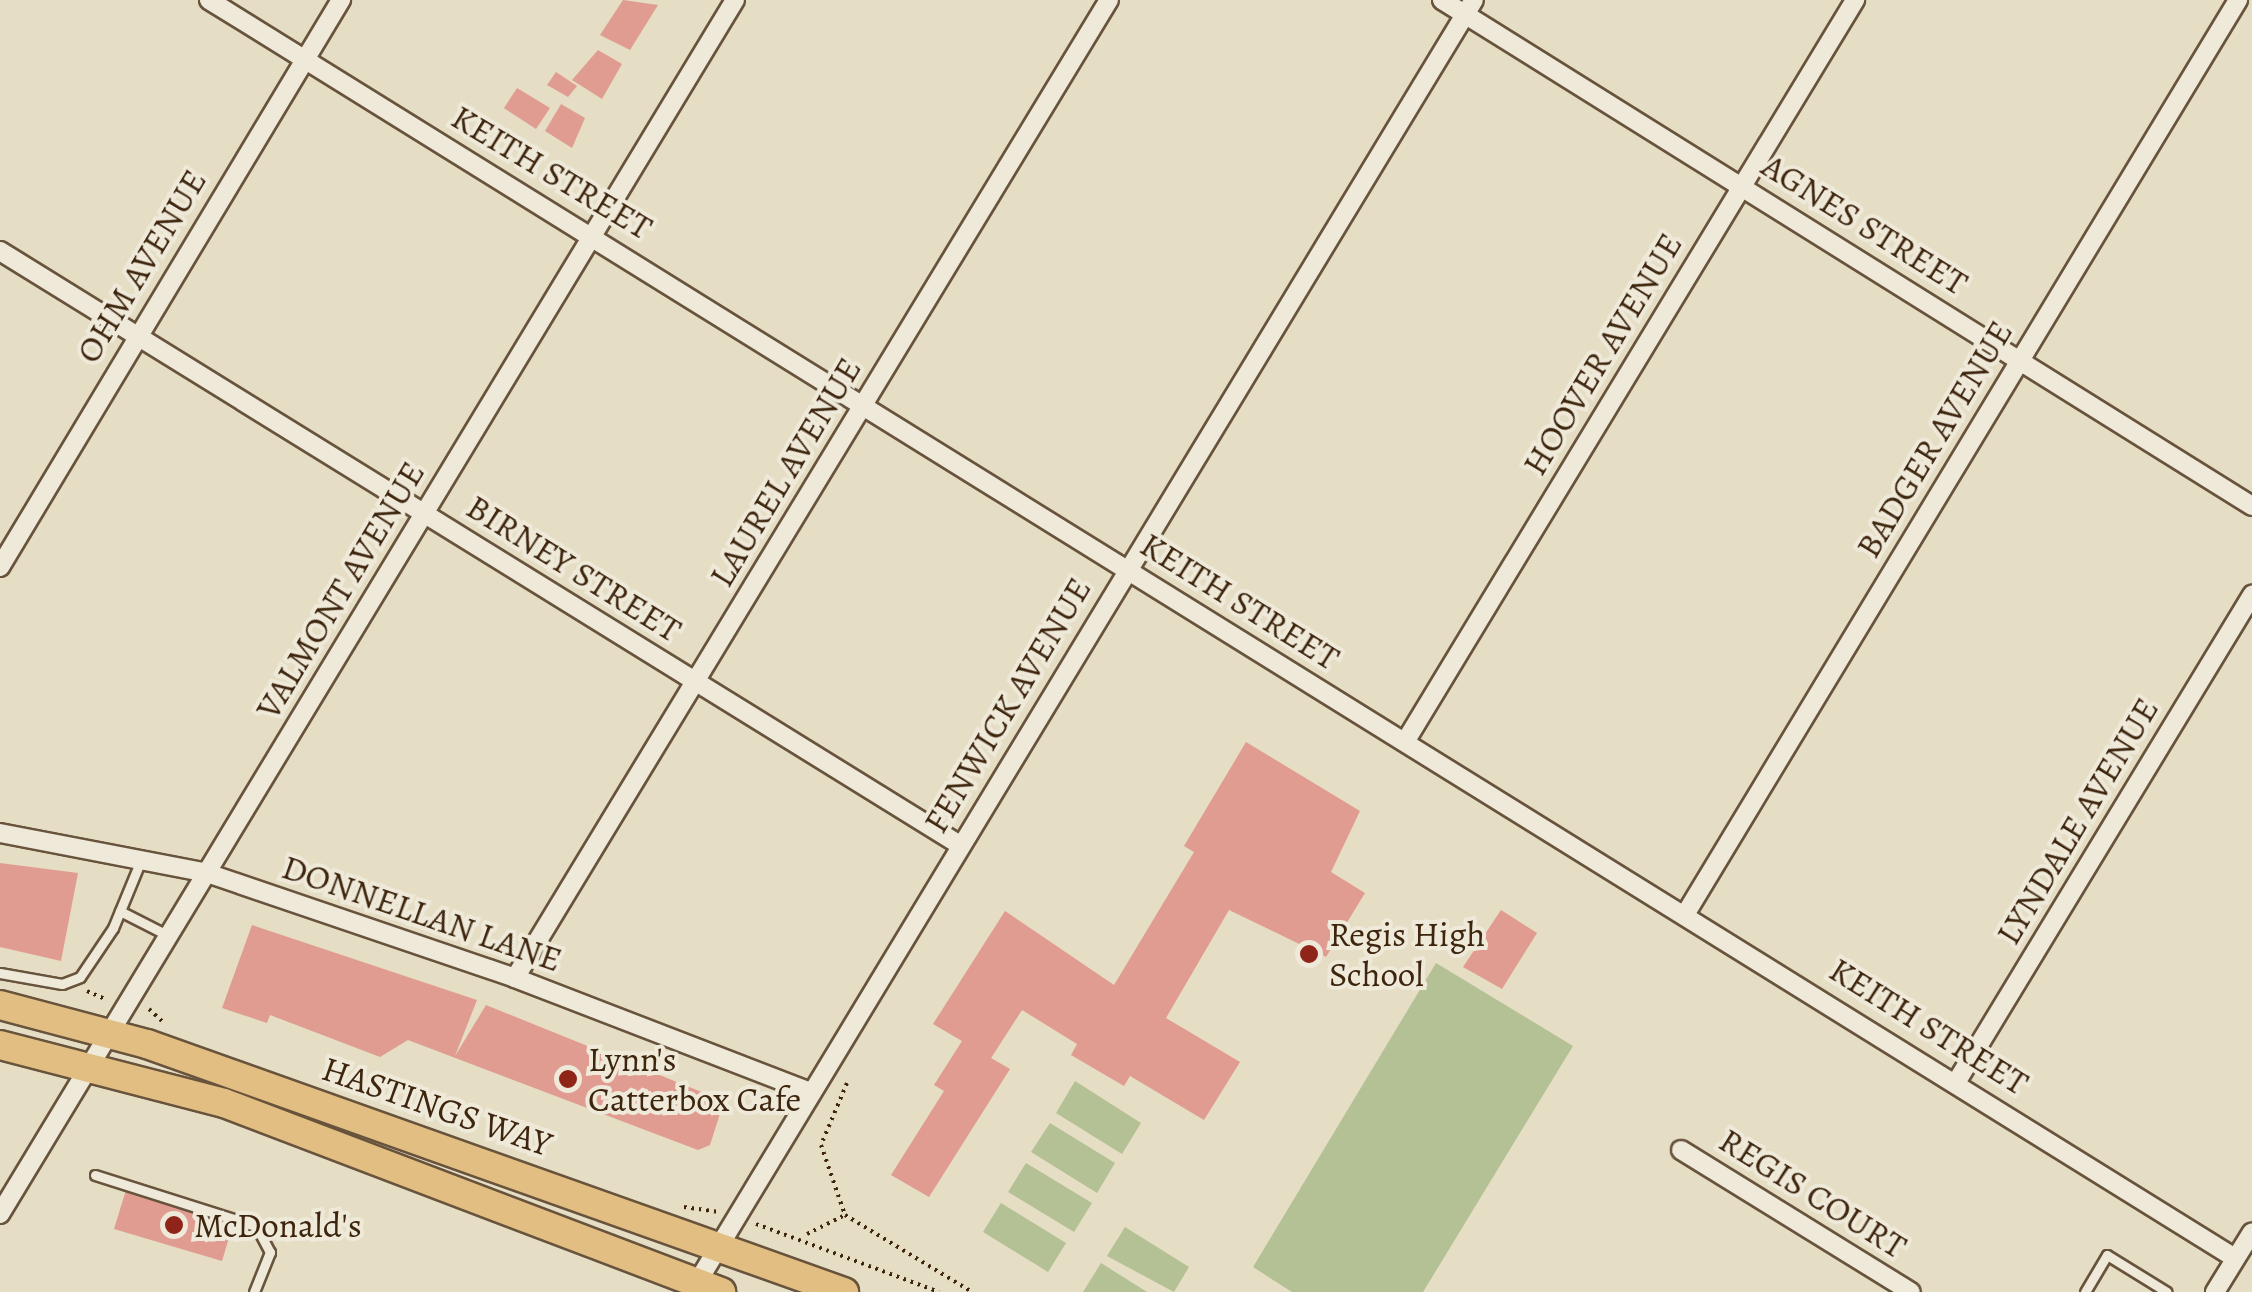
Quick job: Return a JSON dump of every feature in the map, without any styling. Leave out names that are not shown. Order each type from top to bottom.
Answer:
[{"type":"main road","name":"HASTINGS WAY","points":[[0,1005],[111,1032],[844,1292]]},
{"type":"main road","name":"HASTINGS WAY","points":[[0,1045],[224,1102],[703,1289]]},
{"type":"street","name":"KEITH STREET","points":[[209,0],[1957,1080],[2235,1258]]},
{"type":"street","name":"OHM AVENUE","points":[[0,568],[341,0]]},
{"type":"street","name":"VALMONT AVENUE","points":[[0,1214],[735,0]]},
{"type":"street","name":"LAUREL AVENUE","points":[[515,978],[1109,0]]},
{"type":"street","name":"AGNES STREET","points":[[1442,0],[1470,8],[1742,186],[2252,506]]},
{"type":"street","name":"HOOVER AVENUE","points":[[1405,742],[1855,0]]},
{"type":"street","name":"BADGER AVENUE","points":[[1686,913],[2238,0]]},
{"type":"street","name":"FENWICK AVENUE","points":[[703,1289],[718,1246],[735,1217],[1470,8]]},
{"type":"street","name":"BIRNEY STREET","points":[[0,251],[960,845]]},
{"type":"street","name":"LYNDALE AVENUE","points":[[1957,1080],[2252,595]]},
{"type":"street","name":"DONNELLAN LANE","points":[[0,833],[207,873],[515,978],[811,1092]]},
{"type":"street","name":"REGIS COURT","points":[[1682,1150],[1911,1292]]},
{"type":"street","points":[[2215,1292],[2252,1232]]},
{"type":"lane","points":[[0,973],[72,982],[96,960],[140,860]]},
{"type":"lane","points":[[120,911],[169,936]]},
{"type":"lane","points":[[96,1176],[256,1226],[270,1252],[254,1292]]},
{"type":"lane","points":[[2085,1292],[2107,1255],[2167,1292]]},
{"type":"path","points":[[78,992],[157,1011],[178,1027]]},
{"type":"path","points":[[846,1083],[821,1145],[845,1215],[972,1292]]},
{"type":"path","points":[[671,1206],[735,1217],[939,1292]]},
{"type":"path","points":[[807,1234],[845,1215]]},
{"type":"green space","points":[[1436,963],[1573,1046],[1423,1292],[1292,1292],[1253,1267]]},
{"type":"green space","points":[[1075,1081],[1141,1123],[1122,1154],[1056,1113]]},
{"type":"green space","points":[[1050,1123],[1115,1163],[1097,1193],[1031,1152]]},
{"type":"green space","points":[[1026,1163],[1092,1203],[1074,1232],[1008,1192]]},
{"type":"green space","points":[[1001,1203],[1066,1243],[1048,1272],[983,1232]]},
{"type":"green space","points":[[1125,1227],[1189,1267],[1174,1292],[1107,1256]]},
{"type":"green space","points":[[1101,1263],[1147,1292],[1083,1292]]},
{"type":"building","points":[[623,0],[658,5],[630,50],[600,35]]},
{"type":"building","points":[[598,50],[622,64],[602,99],[572,80]]},
{"type":"building","points":[[556,72],[577,86],[568,97],[547,85]]},
{"type":"building","points":[[517,88],[550,108],[536,129],[504,108]]},
{"type":"building","points":[[561,104],[585,118],[572,148],[545,131]]},
{"type":"building","points":[[1246,742],[1360,811],[1331,872],[1365,893],[1326,957],[1229,910],[1166,1018],[1240,1062],[1204,1120],[1130,1076],[1124,1086],[1071,1055],[1077,1044],[1022,1010],[991,1058],[1010,1069],[929,1197],[891,1175],[944,1091],[934,1085],[962,1041],[933,1024],[1005,911],[1114,985],[1194,852],[1184,846]]},
{"type":"building","points":[[0,863],[78,873],[61,961],[0,947]]},
{"type":"building","points":[[1501,910],[1537,933],[1502,989],[1463,967]]},
{"type":"building","points":[[252,925],[477,1000],[455,1056],[486,1005],[724,1101],[710,1145],[698,1150],[408,1040],[380,1057],[270,1015],[267,1023],[222,1008]]},
{"type":"building","name":"McDonald's","points":[[126,1190],[234,1221],[222,1261],[114,1229]]},
{"type":"place","name":"Regis High School","points":[[1309,954]]},
{"type":"place","name":"Lynn's Catterbox Cafe","points":[[568,1079]]},
{"type":"place","name":"McDonald's","points":[[174,1225]]}]
